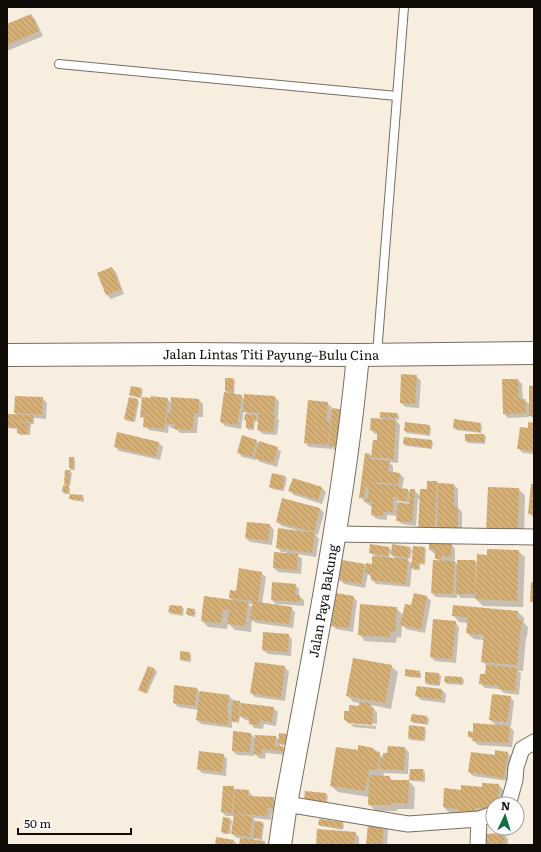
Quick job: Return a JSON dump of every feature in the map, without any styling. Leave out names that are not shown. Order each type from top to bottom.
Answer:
[{"type":"main road","name":"Jalan Lintas Titi Payung–Bulu Cina","points":[[7,355],[367,355],[534,353]]},
{"type":"main road","name":"Jalan Paya Bakung","points":[[280,845],[286,804],[335,534],[350,434],[367,355]]},
{"type":"street","points":[[335,534],[420,539],[534,537]]},
{"type":"street","points":[[511,796],[515,780],[516,767],[522,749],[534,742]]},
{"type":"street","points":[[286,804],[408,824],[485,816]]},
{"type":"street","points":[[478,845],[485,820]]},
{"type":"lane","points":[[367,355],[397,96],[404,7]]},
{"type":"lane","points":[[59,64],[397,96]]},
{"type":"building","points":[[31,14],[39,31],[7,45],[7,24]]},
{"type":"building","points":[[112,267],[121,289],[106,295],[97,273]]},
{"type":"building","points":[[401,374],[417,375],[415,404],[400,403]]},
{"type":"building","points":[[225,378],[233,378],[233,392],[225,391]]},
{"type":"building","points":[[502,379],[518,379],[519,399],[525,399],[526,413],[503,414]]},
{"type":"building","points":[[131,386],[142,388],[139,397],[129,395]]},
{"type":"building","points":[[529,386],[534,386],[534,416],[529,416]]},
{"type":"building","points":[[224,392],[242,395],[237,425],[220,422]]},
{"type":"building","points":[[244,394],[275,396],[274,414],[243,412]]},
{"type":"building","points":[[15,396],[43,397],[42,415],[14,413]]},
{"type":"building","points":[[151,396],[168,398],[164,429],[143,427],[144,417],[140,417],[142,397],[151,398]]},
{"type":"building","points":[[129,397],[138,399],[133,421],[124,419]]},
{"type":"building","points":[[171,397],[199,399],[199,413],[194,413],[193,430],[174,429],[175,424],[166,424],[167,413],[171,413]]},
{"type":"building","points":[[308,400],[328,402],[326,421],[330,422],[328,445],[304,443]]},
{"type":"building","points":[[332,408],[346,410],[343,447],[329,446]]},
{"type":"building","points":[[380,412],[397,413],[397,418],[380,418]]},
{"type":"building","points":[[259,413],[275,415],[273,432],[257,430]]},
{"type":"building","points":[[7,414],[33,415],[32,422],[7,421]]},
{"type":"building","points":[[245,414],[257,415],[256,420],[253,420],[253,428],[246,428],[246,420],[244,420]]},
{"type":"building","points":[[371,418],[396,420],[394,459],[371,457],[373,440],[377,440],[377,431],[370,430]]},
{"type":"building","points":[[454,419],[481,423],[480,432],[453,428]]},
{"type":"building","points":[[7,421],[29,423],[28,434],[17,433],[17,428],[7,427]]},
{"type":"building","points":[[405,422],[430,425],[429,434],[404,431]]},
{"type":"building","points":[[528,422],[534,423],[534,451],[517,449],[520,427],[528,428]]},
{"type":"building","points":[[117,432],[159,442],[156,457],[114,447]]},
{"type":"building","points":[[465,434],[484,434],[484,442],[465,441]]},
{"type":"building","points":[[242,435],[257,440],[252,457],[237,453]]},
{"type":"building","points":[[404,437],[432,440],[431,448],[403,444]]},
{"type":"building","points":[[259,441],[278,447],[273,463],[254,458]]},
{"type":"building","points":[[365,453],[370,454],[370,459],[390,461],[388,471],[400,473],[398,485],[376,482],[376,484],[399,486],[398,497],[393,497],[393,512],[383,512],[383,516],[371,515],[372,502],[364,502],[365,499],[368,499],[369,487],[365,487],[364,498],[359,498]]},
{"type":"building","points":[[69,457],[74,457],[73,469],[69,468]]},
{"type":"building","points":[[65,470],[70,470],[69,485],[64,484]]},
{"type":"building","points":[[272,473],[285,476],[282,490],[269,487]]},
{"type":"building","points":[[293,478],[322,487],[318,500],[288,491]]},
{"type":"building","points":[[427,481],[437,481],[435,528],[432,528],[432,533],[418,532],[420,489],[427,489]]},
{"type":"building","points":[[438,483],[454,484],[454,507],[458,507],[458,533],[437,532]]},
{"type":"building","points":[[531,484],[534,484],[534,514],[528,514]]},
{"type":"building","points":[[63,485],[69,486],[68,493],[62,492]]},
{"type":"building","points":[[488,487],[519,488],[518,531],[486,530]]},
{"type":"building","points":[[399,488],[408,489],[407,501],[398,500]]},
{"type":"building","points":[[410,489],[415,489],[412,522],[396,521],[398,502],[409,504]]},
{"type":"building","points":[[70,494],[83,495],[82,500],[69,499]]},
{"type":"building","points":[[282,498],[320,508],[314,532],[276,522]]},
{"type":"building","points":[[247,522],[270,524],[268,541],[245,538]]},
{"type":"building","points":[[278,528],[315,533],[312,553],[276,548]]},
{"type":"building","points":[[429,543],[452,543],[451,557],[442,556],[442,559],[435,559],[435,550],[429,550]]},
{"type":"building","points":[[370,544],[389,547],[388,556],[369,553]]},
{"type":"building","points":[[392,544],[410,547],[408,558],[391,555]]},
{"type":"building","points":[[413,546],[425,547],[423,563],[419,563],[418,569],[411,568]]},
{"type":"building","points":[[487,549],[519,550],[517,601],[475,599],[477,554],[487,555]]},
{"type":"building","points":[[274,552],[298,554],[297,570],[273,568]]},
{"type":"building","points":[[372,556],[408,559],[406,584],[371,580],[371,574],[365,573],[366,563],[372,564]]},
{"type":"building","points":[[342,560],[365,564],[361,584],[339,580]]},
{"type":"building","points":[[433,560],[455,561],[453,594],[431,593]]},
{"type":"building","points":[[457,560],[475,560],[475,594],[456,594]]},
{"type":"building","points":[[239,568],[262,572],[258,602],[292,607],[289,624],[250,619],[253,601],[229,598],[230,590],[236,591]]},
{"type":"building","points":[[272,582],[296,584],[295,595],[300,595],[300,602],[271,600]]},
{"type":"building","points":[[531,582],[534,582],[534,602],[530,602]]},
{"type":"building","points":[[336,593],[354,596],[349,628],[331,626]]},
{"type":"building","points":[[414,593],[427,596],[421,629],[400,625],[405,604],[411,605]]},
{"type":"building","points":[[204,596],[248,602],[245,626],[227,624],[229,610],[223,609],[221,623],[201,621]]},
{"type":"building","points":[[360,604],[397,607],[395,632],[390,631],[390,637],[358,635]]},
{"type":"building","points":[[170,605],[182,606],[181,614],[168,612]]},
{"type":"building","points":[[453,605],[518,611],[517,619],[522,620],[517,665],[481,662],[484,635],[466,633],[468,617],[452,616]]},
{"type":"building","points":[[187,608],[195,609],[193,616],[186,614]]},
{"type":"building","points":[[433,619],[456,621],[452,659],[430,657]]},
{"type":"building","points":[[263,632],[289,634],[288,652],[262,650]]},
{"type":"building","points":[[180,651],[190,652],[189,660],[180,660]]},
{"type":"building","points":[[353,658],[392,665],[385,703],[346,696]]},
{"type":"building","points":[[255,662],[285,666],[281,698],[250,693]]},
{"type":"building","points":[[486,665],[517,668],[515,691],[498,689],[499,686],[479,684],[480,674],[485,674]]},
{"type":"building","points":[[148,666],[155,669],[145,693],[138,690]]},
{"type":"building","points":[[405,669],[420,671],[420,677],[405,676]]},
{"type":"building","points":[[425,672],[439,673],[439,684],[425,683]]},
{"type":"building","points":[[445,676],[462,677],[462,683],[444,682]]},
{"type":"building","points":[[174,685],[197,688],[195,706],[173,703]]},
{"type":"building","points":[[417,686],[442,689],[441,700],[415,696]]},
{"type":"building","points":[[200,691],[229,695],[227,713],[229,714],[228,725],[196,720]]},
{"type":"building","points":[[492,694],[511,696],[507,722],[489,720]]},
{"type":"building","points":[[233,700],[240,701],[238,721],[231,721]]},
{"type":"building","points":[[359,702],[370,703],[370,708],[374,708],[372,725],[348,723],[348,721],[344,720],[344,711],[349,711],[349,705],[359,706]]},
{"type":"building","points":[[241,703],[274,707],[272,722],[260,720],[259,725],[249,724],[249,718],[240,716]]},
{"type":"building","points":[[412,714],[427,716],[426,724],[410,721]]},
{"type":"building","points":[[473,723],[510,726],[508,743],[472,741],[473,737],[468,737],[468,731],[473,732]]},
{"type":"building","points":[[409,725],[425,727],[423,740],[408,738]]},
{"type":"building","points":[[233,731],[251,733],[250,752],[232,751]]},
{"type":"building","points":[[279,733],[294,735],[287,744],[278,743]]},
{"type":"building","points":[[255,735],[276,736],[275,746],[283,746],[283,751],[262,749],[261,755],[254,754]]},
{"type":"building","points":[[358,745],[373,748],[373,751],[380,752],[377,770],[369,769],[365,791],[330,786],[336,747],[358,750]]},
{"type":"building","points":[[388,746],[405,747],[404,770],[379,769],[379,759],[383,759],[383,753],[387,753]]},
{"type":"building","points":[[495,750],[508,752],[504,778],[468,772],[471,752],[495,755]]},
{"type":"building","points":[[199,751],[224,754],[222,772],[197,769]]},
{"type":"building","points":[[410,769],[423,769],[423,780],[409,780]]},
{"type":"building","points":[[369,775],[390,776],[390,780],[409,780],[408,803],[368,805]]},
{"type":"building","points":[[482,783],[499,784],[498,796],[485,796],[485,809],[476,808],[476,813],[458,811],[459,809],[443,807],[444,788],[461,790],[461,785],[482,787]]},
{"type":"building","points":[[223,786],[234,786],[232,813],[221,812]]},
{"type":"building","points":[[235,789],[249,790],[248,796],[274,797],[273,808],[268,808],[267,816],[233,814]]},
{"type":"building","points":[[305,791],[326,793],[325,803],[304,800]]},
{"type":"building","points":[[234,814],[253,817],[250,837],[231,834]]},
{"type":"building","points":[[223,817],[230,818],[228,833],[221,832]]},
{"type":"building","points":[[319,819],[343,822],[342,828],[318,825]]},
{"type":"building","points":[[255,821],[263,822],[260,839],[253,837]]},
{"type":"building","points":[[368,823],[384,825],[382,845],[366,845]]},
{"type":"building","points":[[317,829],[356,832],[354,845],[316,844]]},
{"type":"building","points":[[484,834],[485,836],[504,836],[505,845],[484,845]]},
{"type":"building","points":[[216,837],[234,840],[233,845],[215,845]]},
{"type":"building","points":[[240,838],[265,841],[264,845],[239,845]]}]
